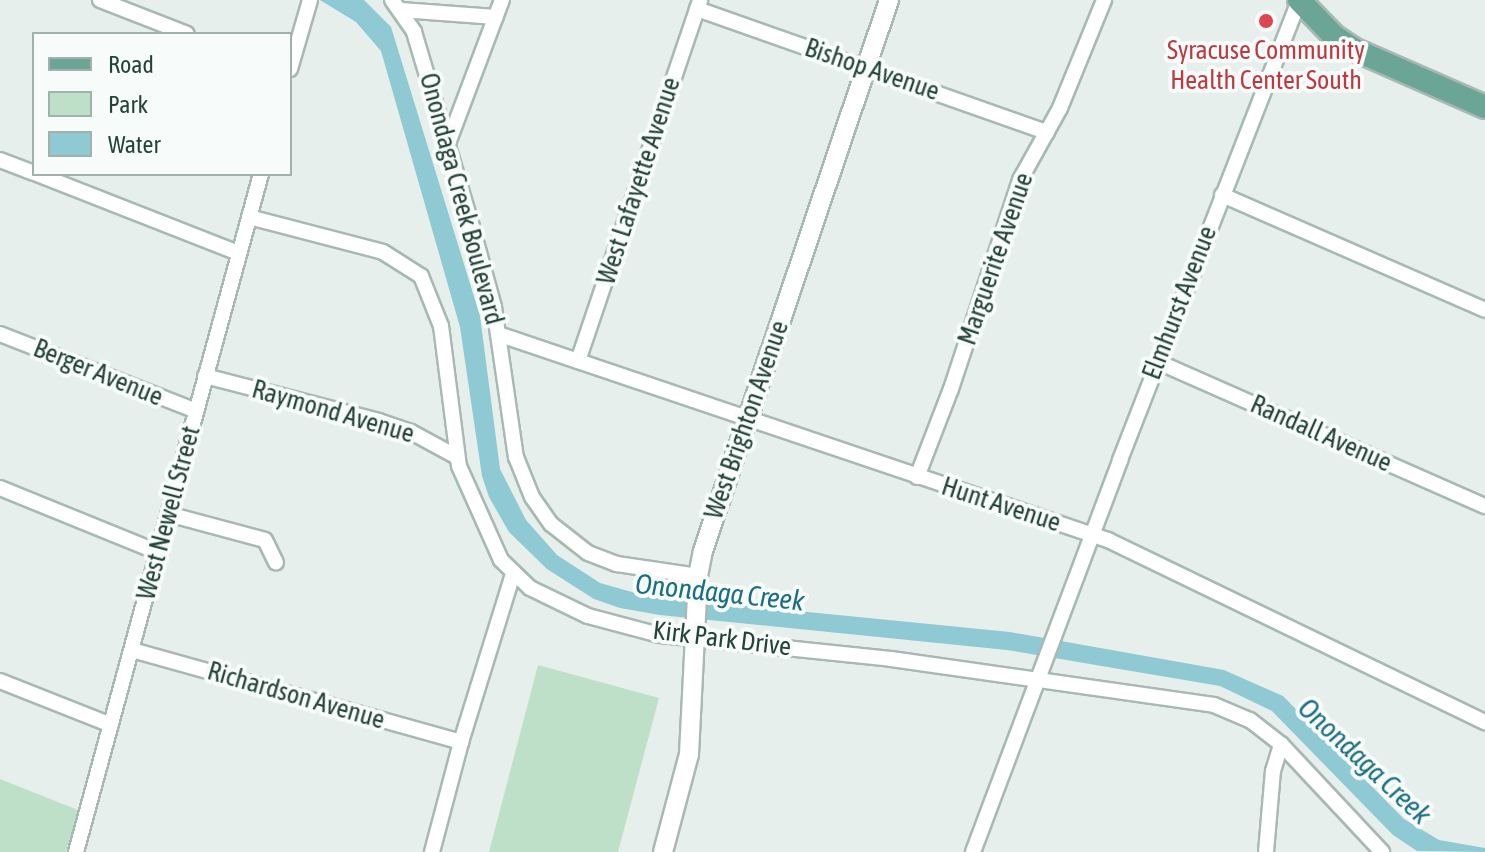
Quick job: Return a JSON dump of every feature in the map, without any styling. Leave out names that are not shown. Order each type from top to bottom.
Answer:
[{"type":"main road","points":[[1299,0],[1334,36],[1353,49],[1484,102]]},
{"type":"street","points":[[100,0],[182,32]]},
{"type":"street","points":[[447,146],[502,0]]},
{"type":"street","name":"West Brighton Avenue","points":[[663,852],[689,754],[698,584],[747,419],[889,0]]},
{"type":"street","name":"Marguerite Avenue","points":[[917,477],[951,389],[1020,180],[1047,132],[1104,0]]},
{"type":"street","name":"Elmhurst Avenue","points":[[1036,680],[1299,0]]},
{"type":"street","points":[[292,62],[309,2]]},
{"type":"street","name":"Bishop Avenue","points":[[698,4],[1047,132]]},
{"type":"street","name":"West Lafayette Avenue","points":[[578,361],[698,4]]},
{"type":"street","points":[[396,5],[496,17]]},
{"type":"street","name":"Onondaga Creek Boulevard","points":[[396,5],[414,32],[447,146],[498,334],[516,457],[532,497],[551,524],[588,553],[617,564],[698,584]]},
{"type":"street","points":[[0,160],[32,172]]},
{"type":"street","points":[[43,176],[239,253]]},
{"type":"street","name":"West Newell Street","points":[[76,852],[260,176]]},
{"type":"street","points":[[1222,195],[1485,310]]},
{"type":"street","name":"Kirk Park Drive","points":[[249,217],[383,252],[421,276],[441,326],[457,457],[467,489],[501,560],[530,588],[588,616],[1214,705],[1250,720],[1281,744],[1382,852]]},
{"type":"street","name":"Berger Avenue","points":[[0,334],[196,411]]},
{"type":"street","name":"Hunt Avenue","points":[[498,334],[1092,535],[1145,557],[1485,722]]},
{"type":"street","name":"Randall Avenue","points":[[1158,362],[1485,506]]},
{"type":"street","name":"Raymond Avenue","points":[[205,376],[379,421],[411,432],[457,457]]},
{"type":"street","points":[[0,488],[158,552]]},
{"type":"street","points":[[168,514],[265,540],[276,563]]},
{"type":"street","points":[[432,852],[461,742],[513,574]]},
{"type":"street","name":"Richardson Avenue","points":[[132,650],[461,742]]},
{"type":"street","points":[[973,852],[1036,680]]},
{"type":"street","points":[[0,681],[111,725]]},
{"type":"street","points":[[1266,852],[1273,771],[1281,744]]},
{"type":"green space","points":[[538,665],[659,698],[618,852],[489,852]]},
{"type":"green space","points":[[0,779],[78,810],[66,852],[0,852]]},
{"type":"water","points":[[320,0],[364,0],[391,27],[480,316],[500,469],[526,520],[557,555],[600,583],[646,596],[1010,632],[1224,670],[1283,696],[1404,819],[1439,840],[1485,848],[1485,852],[1417,851],[1393,835],[1272,711],[1220,686],[1007,650],[660,615],[620,608],[594,599],[547,569],[509,532],[489,497],[482,476],[460,327],[381,51],[356,22]]},
{"type":"place","name":"Syracuse Community Health Center South","points":[[1266,21]]},
{"type":"water label","name":"Onondaga Creek","points":[[720,592]]},
{"type":"water label","name":"Onondaga Creek","points":[[1365,761]]}]
